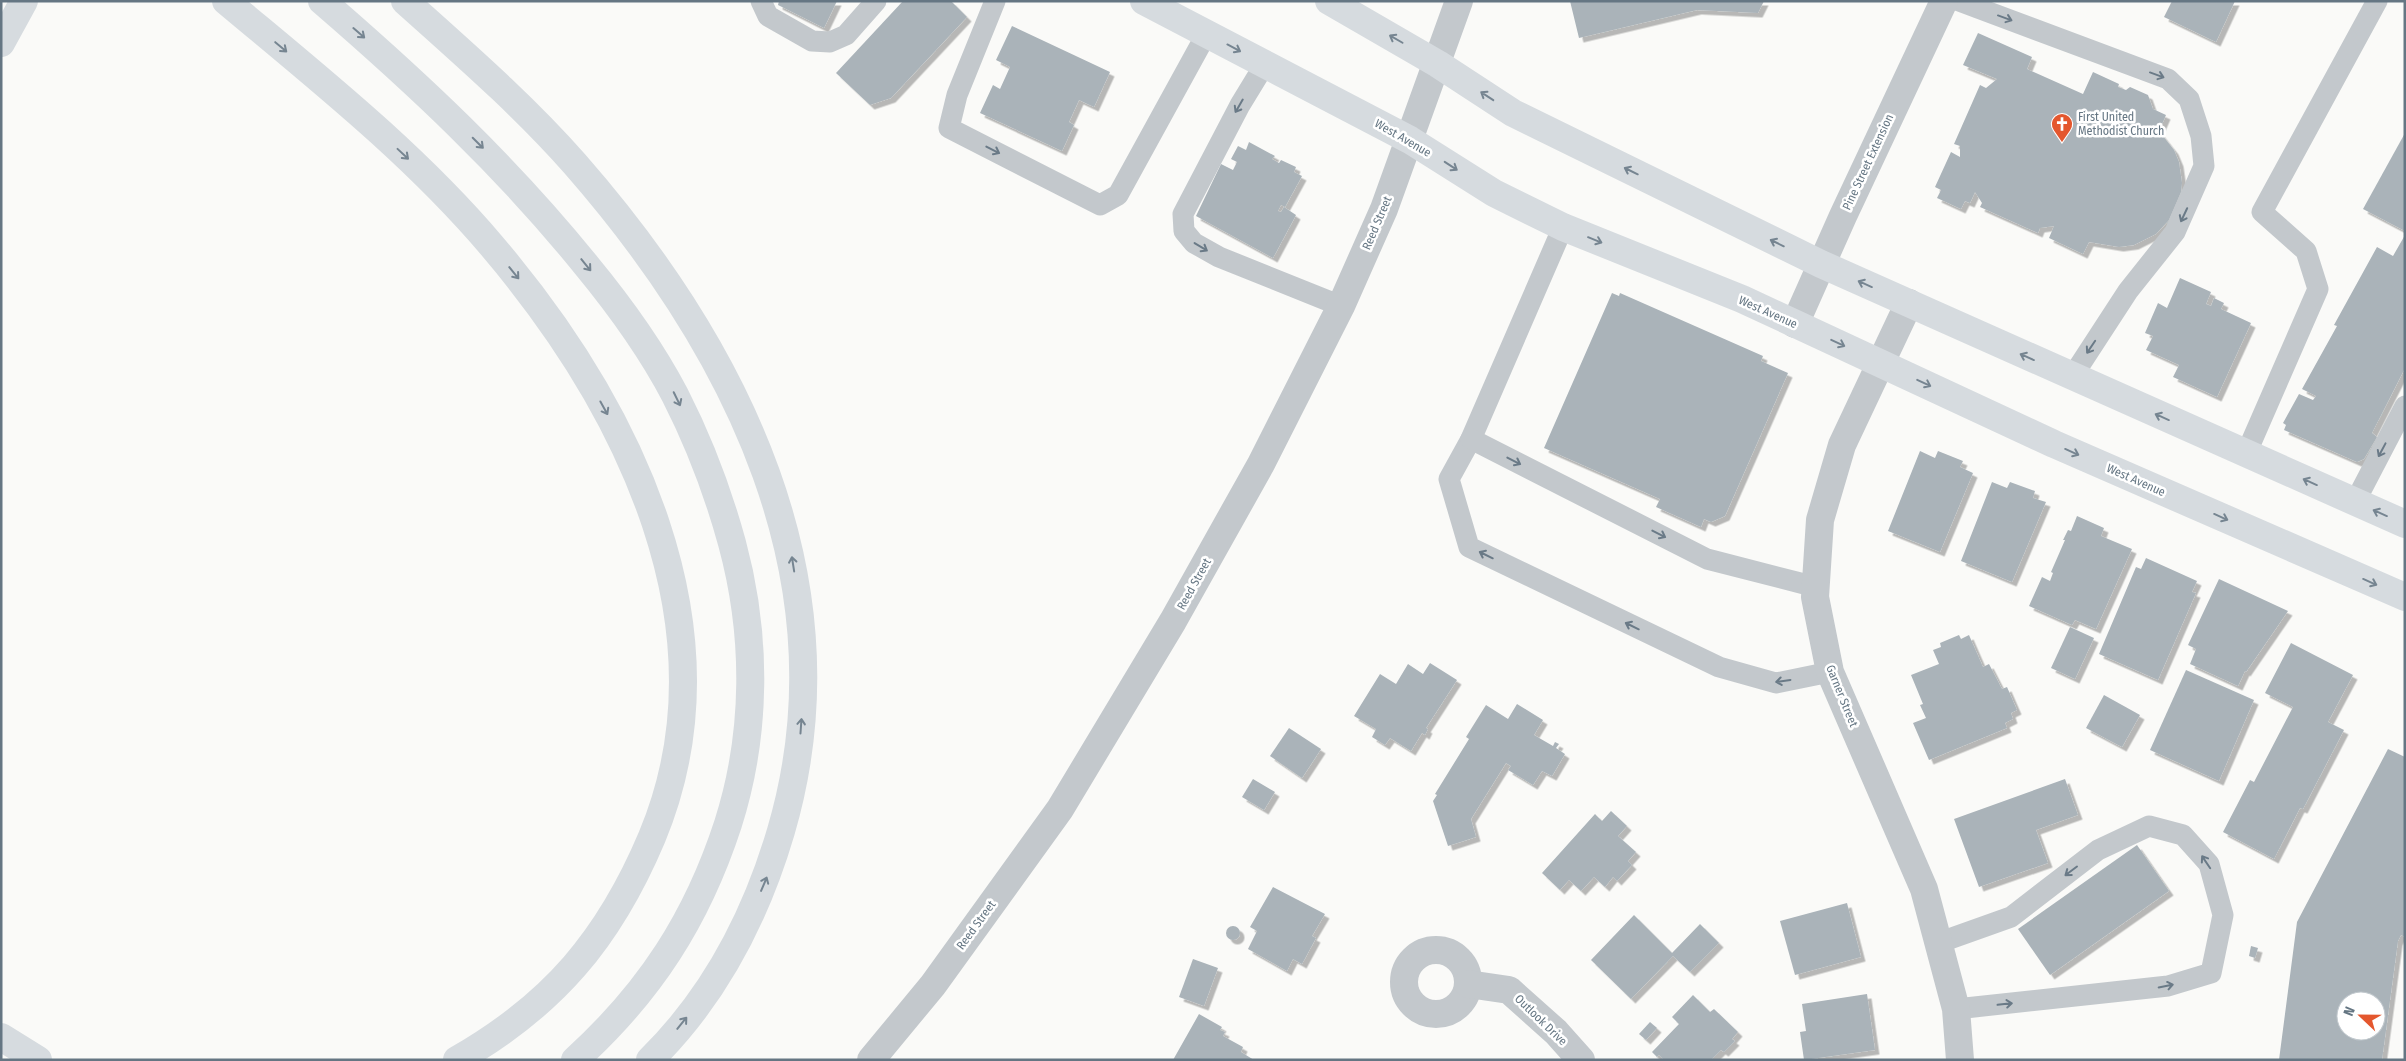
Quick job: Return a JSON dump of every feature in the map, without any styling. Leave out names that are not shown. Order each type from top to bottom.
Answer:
[{"type":"main road","points":[[1,43],[24,1]]},
{"type":"main road","points":[[322,1],[413,80],[494,159],[535,204],[610,294],[644,343],[674,394],[702,453],[723,509],[739,568],[748,626],[751,686],[748,740],[736,798],[718,852],[696,906],[664,960],[625,1010],[575,1060]]},
{"type":"main road","points":[[405,1],[492,79],[573,162],[614,209],[686,310],[722,372],[749,429],[773,491],[791,556],[802,621],[804,686],[799,749],[788,806],[769,871],[744,930],[708,992],[650,1060]]},
{"type":"main road","name":"West Avenue","points":[[1144,1],[1410,140],[1494,193],[1563,227],[1742,300],[2054,444],[2405,597]]},
{"type":"main road","points":[[1329,1],[1438,64],[1513,113],[1821,264],[2405,524]]},
{"type":"main road","points":[[235,9],[329,88],[412,163],[491,244],[530,293],[562,337],[613,424],[637,475],[658,529],[673,583],[682,635],[684,684],[681,733],[671,781],[657,825],[636,874],[610,920],[574,967],[535,1008],[489,1041],[457,1060]]},
{"type":"main road","points":[[1,1037],[38,1060]]},
{"type":"street","name":"Reed Street","points":[[871,1060],[933,985],[1060,809],[1174,621],[1242,499],[1340,306],[1384,209],[1438,64],[1459,1]]},
{"type":"street","name":"Pine Street Extension","points":[[1795,324],[1821,264],[1944,1]]},
{"type":"street","name":"Garner Street","points":[[1909,304],[1842,445],[1820,520],[1815,597],[1830,672],[1924,889],[1956,1009],[1960,1060]]},
{"type":"street","name":"Outlook Drive","points":[[1468,984],[1509,990],[1556,1032],[1581,1060]]},
{"type":"lane","points":[[761,1],[768,16],[812,41],[830,42],[846,35],[876,1]]},
{"type":"lane","points":[[995,1],[957,95],[949,128],[1100,205],[1118,195],[1207,33]]},
{"type":"lane","points":[[1959,1],[2168,79],[2190,99],[2201,136],[2204,166],[2176,232],[2128,291],[2072,377]]},
{"type":"lane","points":[[2246,454],[2318,290],[2306,251],[2262,212],[2377,1]]},
{"type":"lane","points":[[1265,64],[1240,105],[1183,214],[1184,231],[1194,243],[1219,257],[1340,306]]},
{"type":"lane","points":[[1563,227],[1471,439],[1449,480],[1469,547],[1718,667],[1776,683],[1830,672]]},
{"type":"lane","points":[[2355,502],[2405,406]]},
{"type":"lane","points":[[1471,439],[1707,559],[1816,587]]},
{"type":"lane","points":[[1938,942],[2011,917],[2098,850],[2149,826],[2183,835],[2209,864],[2224,915],[2211,973],[2168,986],[1956,1009]]},
{"type":"building","points":[[779,1],[837,1],[824,28],[778,5]]},
{"type":"building","points":[[903,1],[951,1],[967,17],[891,98],[870,105],[836,73]]},
{"type":"building","points":[[1570,1],[1764,1],[1758,13],[1697,10],[1579,38]]},
{"type":"building","points":[[2172,1],[2235,1],[2216,42],[2164,17]]},
{"type":"building","points":[[1012,26],[1110,72],[1094,107],[1079,100],[1069,122],[1074,125],[1062,151],[980,113],[993,85],[1000,89],[1010,67],[996,60]]},
{"type":"building","name":"First United Methodist Church","points":[[1978,33],[2032,57],[2027,69],[2083,94],[2093,72],[2119,84],[2118,87],[2126,90],[2130,87],[2148,95],[2153,109],[2166,115],[2159,131],[2174,150],[2179,162],[2182,183],[2181,192],[2169,220],[2156,234],[2134,245],[2119,247],[2089,242],[2083,254],[2049,238],[2054,226],[2040,228],[2038,233],[1980,207],[1982,203],[1975,192],[1970,203],[1965,201],[1961,209],[1937,198],[1941,190],[1935,187],[1951,152],[1960,157],[1960,146],[1954,144],[1980,85],[1986,88],[1997,79],[1963,65]]},
{"type":"building","points":[[2405,133],[2405,231],[2363,209]]},
{"type":"building","points":[[1249,142],[1275,156],[1272,159],[1279,163],[1281,160],[1296,167],[1294,172],[1302,176],[1285,207],[1281,205],[1278,211],[1281,212],[1284,207],[1296,215],[1273,258],[1196,216],[1221,164],[1233,170],[1237,162],[1231,159],[1238,146],[1246,150]]},
{"type":"building","points":[[2405,235],[2405,368],[2372,433],[2377,437],[2364,459],[2357,462],[2284,430],[2286,425],[2283,423],[2299,394],[2313,400],[2316,396],[2302,389],[2337,326],[2334,325],[2377,247],[2393,256]]},
{"type":"building","points":[[2180,278],[2211,292],[2206,304],[2211,306],[2214,298],[2224,303],[2221,309],[2251,323],[2217,397],[2173,377],[2179,365],[2146,350],[2153,336],[2145,333],[2158,303],[2167,308]]},
{"type":"building","points":[[1612,293],[1619,296],[1620,293],[1763,356],[1761,361],[1788,373],[1725,516],[1711,522],[1704,519],[1701,527],[1656,507],[1660,499],[1544,448]]},
{"type":"building","points":[[1920,451],[1935,458],[1938,451],[1963,461],[1960,467],[1973,473],[1940,552],[1888,531]]},
{"type":"building","points":[[1992,482],[2007,488],[2010,482],[2035,491],[2033,498],[2046,502],[2012,582],[1961,561]]},
{"type":"building","points":[[2077,516],[2104,528],[2101,536],[2132,549],[2096,629],[2075,620],[2072,625],[2029,606],[2042,577],[2050,581],[2053,573],[2051,572],[2065,540],[2063,540],[2068,530],[2071,531]]},
{"type":"building","points":[[2146,558],[2197,581],[2192,592],[2196,593],[2158,680],[2099,654],[2136,567],[2141,569]]},
{"type":"building","points":[[2219,579],[2288,611],[2245,671],[2238,686],[2190,664],[2196,649],[2188,645]]},
{"type":"building","points":[[2070,627],[2094,638],[2075,679],[2051,668]]},
{"type":"building","points":[[1959,635],[1961,639],[1969,635],[1983,667],[1989,664],[2002,689],[2007,687],[2017,710],[2011,713],[2013,719],[2005,723],[2007,728],[1929,760],[1913,723],[1926,718],[1920,705],[1923,704],[1911,675],[1939,664],[1933,650],[1941,647],[1940,643]]},
{"type":"building","points":[[2291,643],[2353,675],[2328,722],[2344,730],[2303,809],[2300,808],[2274,859],[2223,832],[2250,780],[2254,782],[2293,707],[2265,693]]},
{"type":"building","points":[[1430,663],[1457,680],[1426,728],[1428,729],[1425,735],[1422,733],[1411,751],[1390,738],[1385,745],[1372,737],[1376,729],[1354,716],[1380,674],[1396,684],[1408,664],[1423,674]]},
{"type":"building","points":[[2186,670],[2254,700],[2219,781],[2150,750]]},
{"type":"building","points":[[2104,695],[2140,715],[2122,747],[2086,728]]},
{"type":"building","points":[[1517,704],[1543,720],[1534,735],[1553,746],[1555,742],[1559,744],[1556,748],[1565,754],[1552,776],[1542,771],[1533,785],[1508,770],[1511,766],[1506,763],[1471,819],[1476,837],[1448,846],[1433,801],[1437,795],[1435,794],[1469,739],[1466,737],[1486,705],[1508,719]]},
{"type":"building","points":[[1289,728],[1321,749],[1302,778],[1270,756]]},
{"type":"building","points":[[2388,749],[2405,757],[2405,937],[2401,935],[2398,941],[2386,1030],[2386,991],[2336,991],[2336,1041],[2385,1041],[2382,1060],[2279,1060],[2297,922]]},
{"type":"building","points":[[1253,779],[1275,792],[1264,810],[1242,797]]},
{"type":"building","points":[[2065,779],[2078,815],[2036,830],[2048,863],[1979,887],[1954,819]]},
{"type":"building","points":[[1611,811],[1627,826],[1618,836],[1636,852],[1628,861],[1632,865],[1617,881],[1613,877],[1605,887],[1594,877],[1581,891],[1569,880],[1560,890],[1542,873],[1595,814],[1602,821]]},
{"type":"building","points":[[2137,845],[2169,891],[2050,975],[2018,929]]},
{"type":"building","points":[[1273,887],[1325,914],[1312,936],[1316,938],[1302,964],[1293,959],[1287,971],[1248,949],[1257,931],[1250,927]]},
{"type":"building","points":[[1847,903],[1861,957],[1795,975],[1780,921]]},
{"type":"building","points":[[1634,915],[1672,953],[1700,924],[1719,943],[1690,972],[1673,956],[1631,999],[1591,960]]},
{"type":"building","points":[[1230,926],[1236,926],[1240,933],[1236,940],[1230,940],[1226,936],[1226,930]]},
{"type":"building","points":[[2251,946],[2258,948],[2255,958],[2249,956]]},
{"type":"building","points":[[1193,959],[1218,968],[1204,1006],[1179,997]]},
{"type":"building","points":[[1867,994],[1875,1050],[1804,1060],[1800,1032],[1806,1031],[1802,1004]]},
{"type":"building","points":[[1693,995],[1710,1012],[1714,1009],[1738,1032],[1732,1039],[1735,1041],[1724,1052],[1721,1050],[1711,1060],[1664,1060],[1659,1055],[1657,1057],[1652,1052],[1679,1024],[1672,1017]]},
{"type":"building","points":[[1199,1014],[1222,1027],[1220,1030],[1225,1032],[1223,1036],[1243,1047],[1241,1052],[1254,1060],[1173,1060]]},
{"type":"building","points":[[1650,1022],[1657,1028],[1646,1040],[1639,1034]]},
{"type":"place","name":"First United Methodist Church","points":[[2062,143]]}]
